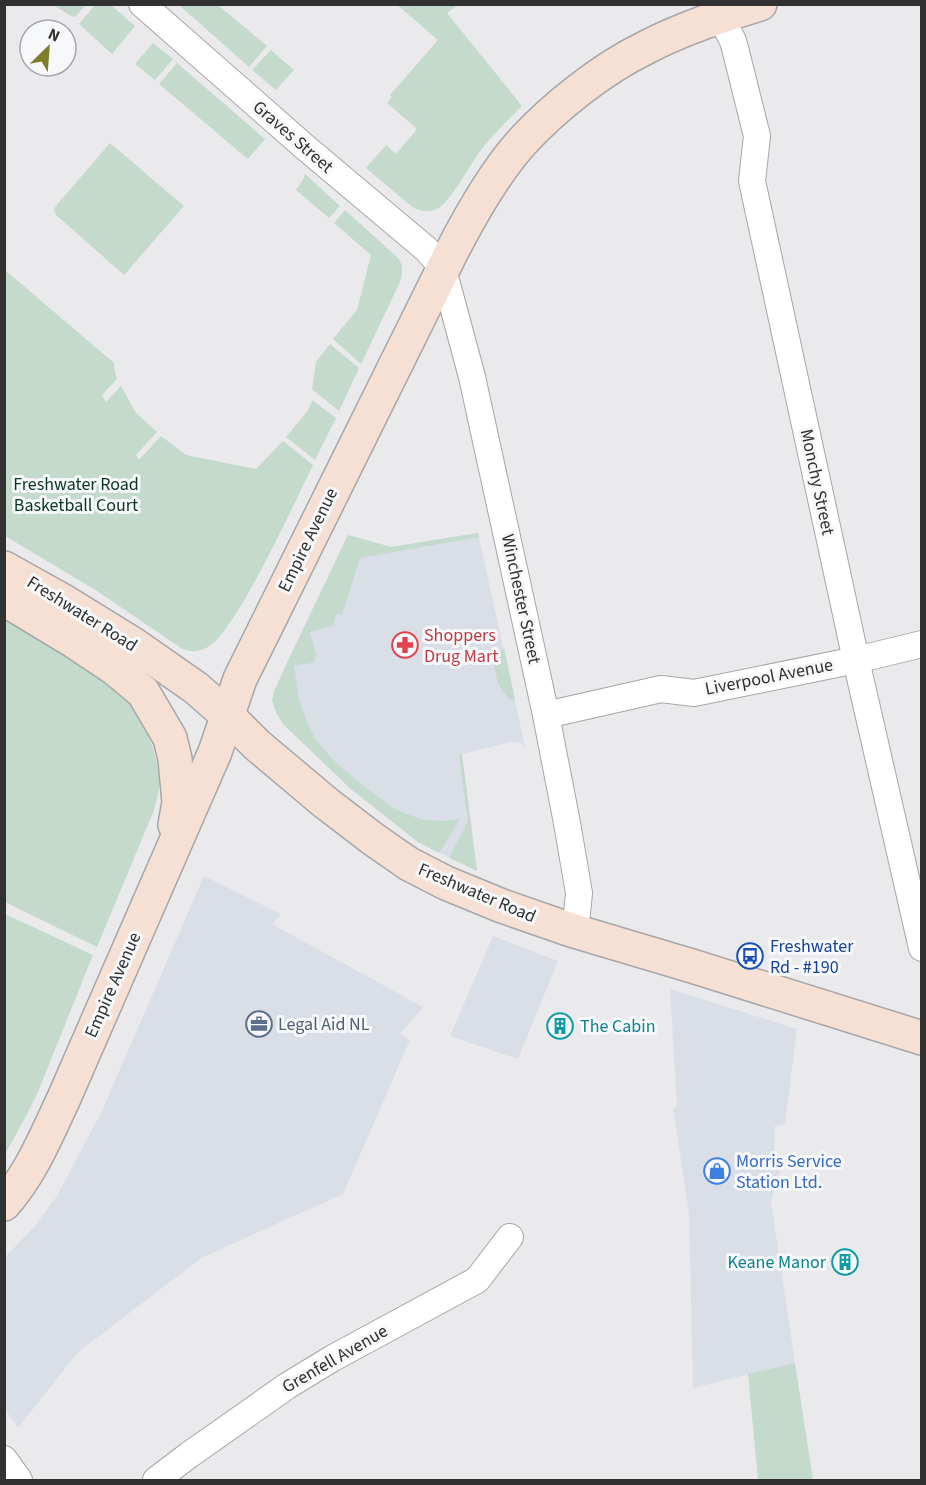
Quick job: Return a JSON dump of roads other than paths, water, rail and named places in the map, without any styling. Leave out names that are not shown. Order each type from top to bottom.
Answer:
[{"type":"main road","name":"Empire Avenue","points":[[4,1204],[13,1195],[41,1148],[64,1098],[215,752],[240,679],[442,270],[501,168],[522,142],[551,114],[593,81],[643,48],[717,11],[760,4]]},
{"type":"main road","name":"Freshwater Road","points":[[4,568],[133,644],[196,688],[257,745],[326,803],[410,864],[446,883],[570,930],[921,1038]]},
{"type":"main road","points":[[4,599],[114,668],[143,692],[170,738],[175,759],[179,802],[175,822],[176,842]]},
{"type":"street","name":"Graves Street","points":[[142,4],[306,148],[426,249],[442,270]]},
{"type":"street","name":"Monchy Street","points":[[717,11],[736,52],[757,136],[752,181],[921,948]]},
{"type":"street","name":"Winchester Street","points":[[442,270],[472,377],[546,715],[567,823],[579,894],[577,914],[570,930]]},
{"type":"street","name":"Liverpool Avenue","points":[[546,715],[661,689],[694,693],[856,660],[921,644]]},
{"type":"street","name":"Grenfell Avenue","points":[[156,1480],[287,1386],[350,1348],[477,1280],[510,1237]]},
{"type":"street","points":[[4,1459],[19,1480]]},
{"type":"place","name":"Shoppers Drug Mart","points":[[405,645]]},
{"type":"place","name":"Freshwater Rd - #190","points":[[750,956]]},
{"type":"place","name":"Legal Aid NL","points":[[259,1024]]},
{"type":"place","name":"The Cabin","points":[[560,1026]]},
{"type":"place","name":"Morris Service Station Ltd.","points":[[717,1171]]},
{"type":"place","name":"Keane Manor","points":[[845,1262]]},
{"type":"park label","name":"Freshwater Road Basketball Court","points":[[76,494]]}]
